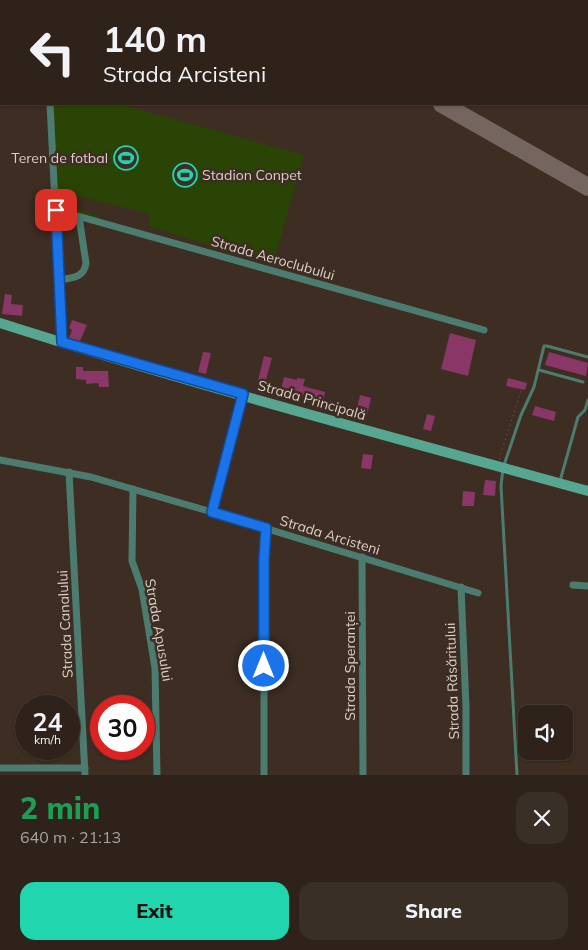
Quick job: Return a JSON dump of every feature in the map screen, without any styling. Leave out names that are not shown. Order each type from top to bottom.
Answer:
[{"type":"main road","name":"Strada Principală","points":[[0,322],[62,342],[243,394],[502,463],[588,491]]},
{"type":"street","points":[[50,105],[62,342]]},
{"type":"street","name":"Strada Aeroclubului","points":[[56,210],[484,330]]},
{"type":"street","points":[[59,280],[79,276],[85,269],[86,263],[79,217]]},
{"type":"street","points":[[212,512],[243,394]]},
{"type":"street","name":"Strada Arcisteni","points":[[0,460],[69,472],[133,489],[478,593]]},
{"type":"street","name":"Strada Canalului","points":[[69,472],[85,772]]},
{"type":"street","name":"Strada Apusului","points":[[133,489],[132,561],[142,589],[155,668],[157,775]]},
{"type":"street","points":[[264,775],[264,559],[266,528]]},
{"type":"street","name":"Strada Speranței","points":[[362,557],[363,775]]},
{"type":"street","points":[[573,585],[588,586]]},
{"type":"street","name":"Strada Răsăritului","points":[[461,587],[466,707],[466,775]]},
{"type":"street","points":[[0,768],[85,772]]},
{"type":"lane","points":[[517,775],[501,486],[502,463],[532,392],[544,346],[588,357]]},
{"type":"lane","points":[[538,370],[583,382]]},
{"type":"lane","points":[[560,483],[578,417],[585,410],[588,400]]},
{"type":"path","points":[[502,463],[521,391]]},
{"type":"green space","name":"Stadion Conpet","points":[[51,105],[123,105],[304,155],[273,265],[148,226],[150,214],[75,195],[76,208],[97,215],[99,217],[98,220],[66,214],[57,206]]},
{"type":"building","points":[[5,294],[12,295],[11,304],[23,305],[22,316],[2,314]]},
{"type":"building","points":[[72,320],[87,325],[80,341],[69,338],[72,330],[69,328]]},
{"type":"building","points":[[450,333],[476,340],[468,376],[441,369]]},
{"type":"building","points":[[203,352],[211,353],[206,374],[198,372]]},
{"type":"building","points":[[549,352],[588,363],[586,376],[545,365]]},
{"type":"building","points":[[264,356],[272,358],[264,387],[257,385]]},
{"type":"building","points":[[76,367],[83,367],[83,371],[108,371],[109,387],[99,387],[98,383],[86,384],[86,380],[76,379]]},
{"type":"building","points":[[284,377],[297,380],[297,378],[305,379],[303,386],[325,392],[322,408],[315,406],[316,401],[306,399],[306,396],[281,390]]},
{"type":"building","points":[[508,378],[527,383],[525,390],[506,386]]},
{"type":"building","points":[[360,395],[371,398],[367,416],[356,413]]},
{"type":"building","points":[[535,406],[556,412],[554,421],[532,415]]},
{"type":"building","points":[[427,414],[435,416],[431,431],[423,429]]},
{"type":"building","points":[[363,454],[373,455],[371,469],[361,468]]},
{"type":"building","points":[[485,480],[496,481],[495,496],[483,495]]},
{"type":"building","points":[[463,491],[475,492],[474,506],[462,506]]},
{"type":"taxiway","points":[[444,105],[588,187]]},
{"type":"place","name":"Teren de fotbal","points":[[126,158]]},
{"type":"place","name":"Stadion Conpet","points":[[185,175]]},
{"type":"route","points":[[56,210],[62,342],[243,394],[212,512],[266,528],[264,559],[264,666]]}]
